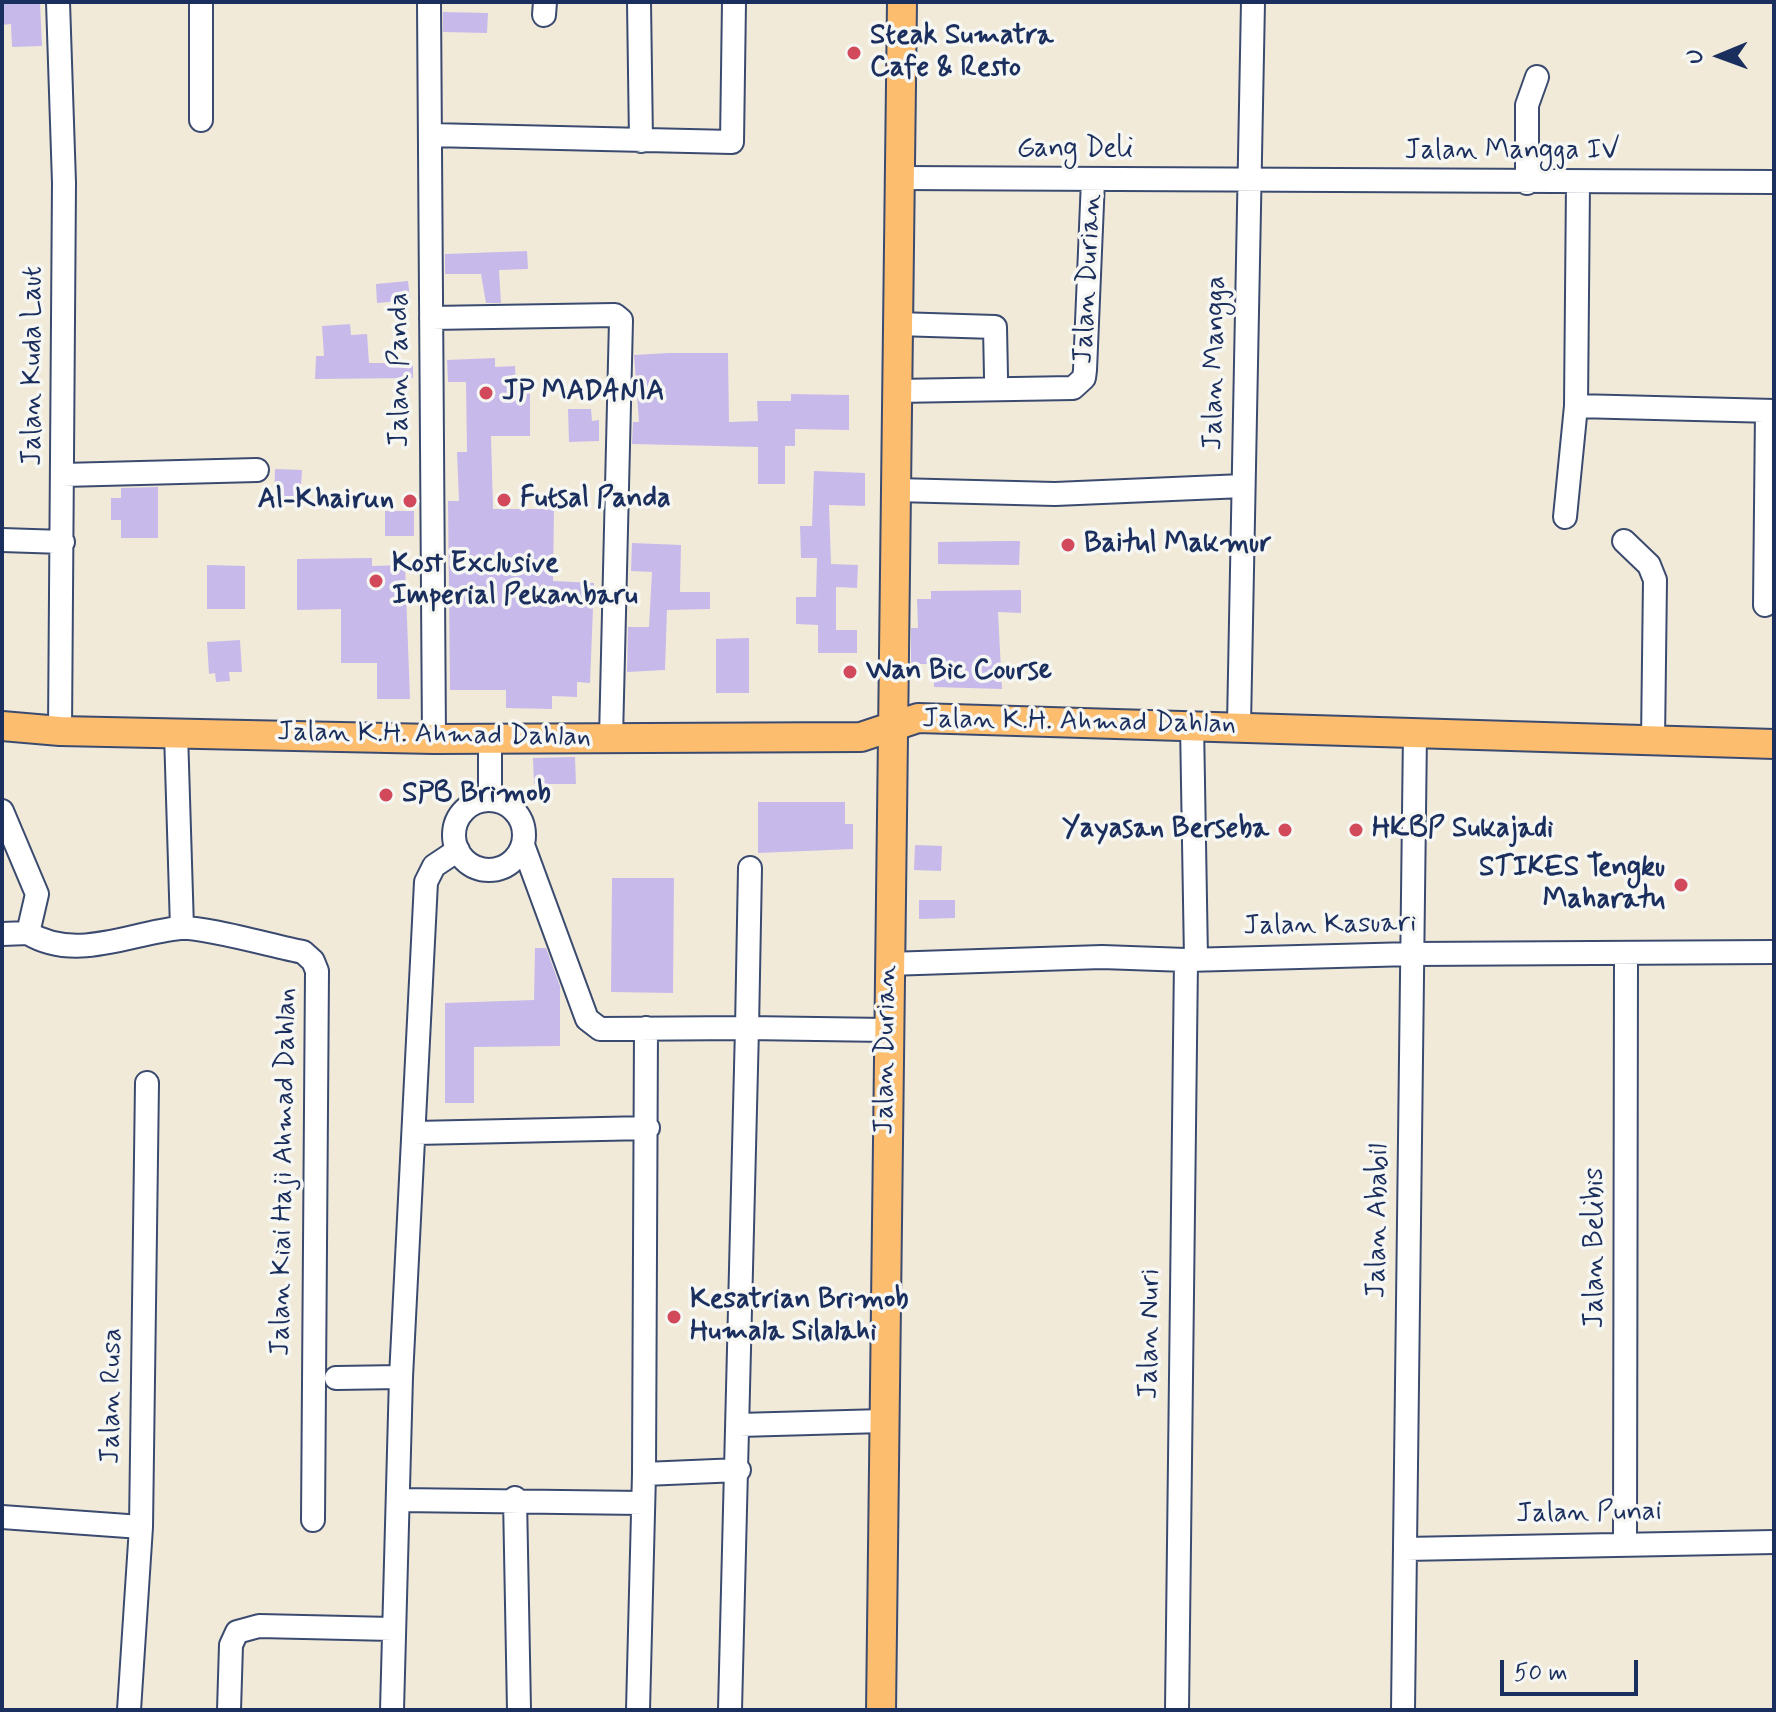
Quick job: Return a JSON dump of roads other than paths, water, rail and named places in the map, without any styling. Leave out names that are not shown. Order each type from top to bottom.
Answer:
[{"type":"main road","name":"Jalan Durian","points":[[881,1710],[902,2]]},
{"type":"main road","name":"Jalan K.H. Ahmad Dahlan","points":[[2,726],[60,731],[434,739],[861,737],[918,718],[1239,725],[1774,744]]},
{"type":"street","name":"Jalan Kuda Laut","points":[[58,2],[64,183],[60,731]]},
{"type":"street","points":[[201,2],[201,120]]},
{"type":"street","name":"Jalan Panda","points":[[429,2],[434,739]]},
{"type":"street","points":[[639,2],[641,141]]},
{"type":"street","points":[[430,135],[732,142],[735,133],[734,2]]},
{"type":"street","name":"Jalan Mangga","points":[[1239,725],[1253,2]]},
{"type":"street","points":[[1527,183],[1527,105],[1537,77]]},
{"type":"street","name":"Gang Deli","points":[[899,178],[1250,180]]},
{"type":"street","name":"Jalan Durian","points":[[896,391],[1073,388],[1078,385],[1084,378],[1091,290],[1093,180]]},
{"type":"street","name":"Jalan Mangga IV","points":[[1250,180],[1774,182]]},
{"type":"street","points":[[1565,517],[1576,406],[1578,183]]},
{"type":"street","points":[[431,318],[615,315],[621,320],[611,738]]},
{"type":"street","points":[[897,324],[995,327],[996,377]]},
{"type":"street","points":[[1576,406],[1770,411],[1765,605]]},
{"type":"street","points":[[63,475],[257,470]]},
{"type":"street","points":[[895,490],[1055,494],[1243,486]]},
{"type":"street","points":[[2,540],[63,542]]},
{"type":"street","points":[[1624,541],[1649,565],[1655,580],[1653,741]]},
{"type":"street","name":"Jalan Nuri","points":[[1177,1710],[1191,960],[1192,724]]},
{"type":"street","name":"Jalan Ababil","points":[[1403,1710],[1415,732]]},
{"type":"street","points":[[2,934],[28,933],[46,944],[90,945],[182,928],[176,733]]},
{"type":"street","points":[[490,738],[490,800]]},
{"type":"street","points":[[523,845],[509,864],[488,870],[467,862],[454,839],[460,816],[468,807],[490,800],[505,804],[517,814],[524,829],[523,845],[591,1026],[600,1029],[887,1030]]},
{"type":"street","points":[[2,811],[37,894],[28,933]]},
{"type":"street","points":[[392,1710],[401,1377],[426,882],[434,866],[458,850]]},
{"type":"street","points":[[730,1710],[739,1470],[750,868]]},
{"type":"street","name":"Jalan Kiai Haji Ahmad Dahlan","points":[[182,928],[303,952],[313,961],[317,971],[313,1520]]},
{"type":"street","name":"Jalan Kasuari","points":[[888,964],[1102,957],[1191,960],[1412,954],[1774,952]]},
{"type":"street","name":"Jalan Belibis","points":[[1625,1543],[1626,953]]},
{"type":"street","points":[[638,1710],[644,1474],[648,1128],[646,1028]]},
{"type":"street","name":"Jalan Rusa","points":[[129,1710],[141,1527],[147,1083]]},
{"type":"street","points":[[415,1133],[648,1128]]},
{"type":"street","points":[[336,1378],[401,1377]]},
{"type":"street","points":[[739,1425],[883,1421]]},
{"type":"street","points":[[644,1474],[739,1470]]},
{"type":"street","points":[[399,1500],[515,1498],[643,1503]]},
{"type":"street","points":[[515,1498],[519,1710]]},
{"type":"street","points":[[2,1517],[141,1527]]},
{"type":"street","name":"Jalan Punai","points":[[1405,1549],[1774,1542]]},
{"type":"street","points":[[229,1710],[231,1645],[237,1632],[259,1626],[392,1629]]},
{"type":"place","name":"Steak Sumatra Cafe & Resto","points":[[854,53]]},
{"type":"place","name":"JP MADANIA","points":[[486,393]]},
{"type":"place","name":"Futsal Panda","points":[[504,500]]},
{"type":"place","name":"Al-Khairun","points":[[410,501]]},
{"type":"place","name":"Baitul Makmur","points":[[1068,545]]},
{"type":"place","name":"Kost Exclusive Imperial Pekanbaru","points":[[376,581]]},
{"type":"place","name":"Wan Bic Course","points":[[850,672]]},
{"type":"place","name":"SPB Brimob","points":[[386,795]]},
{"type":"place","name":"Yayasan Berseba","points":[[1285,830]]},
{"type":"place","name":"HKBP Sukajadi","points":[[1356,830]]},
{"type":"place","name":"STIKES Tengku Maharatu","points":[[1681,885]]},
{"type":"place","name":"Kesatrian Brimob Humala Silalahi","points":[[674,1317]]}]
